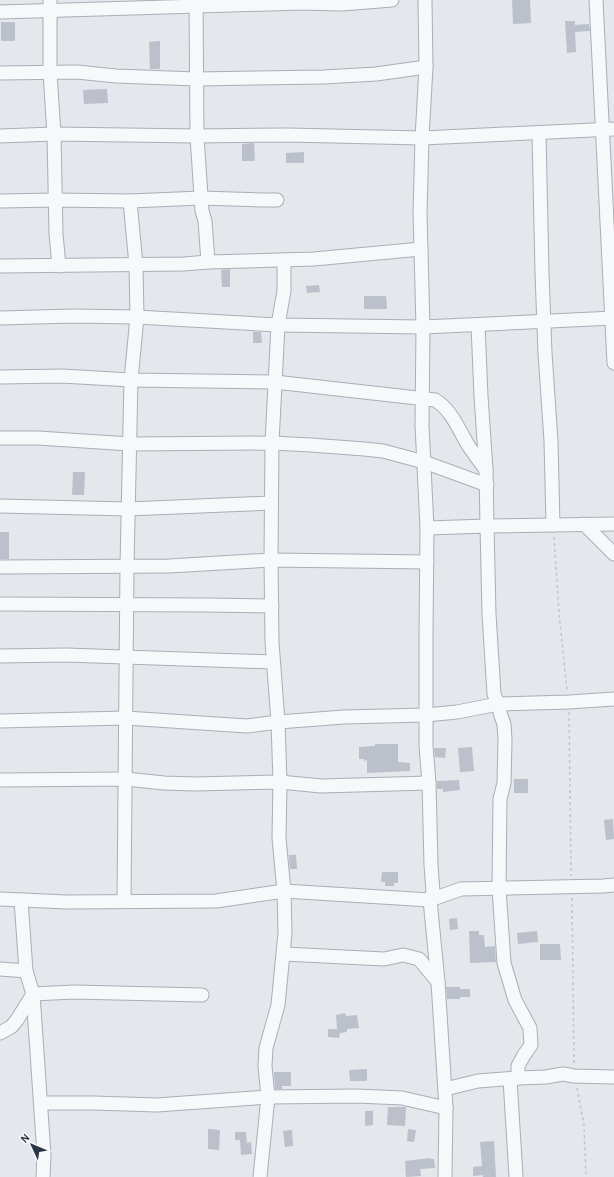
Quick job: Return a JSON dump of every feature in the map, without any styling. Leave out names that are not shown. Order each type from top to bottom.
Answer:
[{"type":"street","points":[[0,12],[50,5],[300,3],[392,0]]},
{"type":"street","points":[[425,0],[426,67],[420,199],[423,327],[422,398],[427,528],[426,746],[429,783],[433,892],[430,900],[438,982],[446,1108],[445,1177]]},
{"type":"street","points":[[596,0],[608,129],[614,362]]},
{"type":"street","points":[[196,3],[197,136],[202,212],[205,221],[208,262]]},
{"type":"street","points":[[50,5],[50,73],[54,134],[56,234],[59,266]]},
{"type":"street","points":[[0,73],[77,72],[116,76],[196,79],[324,77],[376,74],[426,67]]},
{"type":"street","points":[[0,136],[54,134],[197,136],[288,135],[422,138],[608,129]]},
{"type":"street","points":[[539,133],[540,227],[551,441],[553,525]]},
{"type":"street","points":[[0,201],[130,201],[201,198],[277,200]]},
{"type":"street","points":[[124,901],[128,509],[132,380],[136,317],[136,265],[130,201]]},
{"type":"street","points":[[0,266],[184,264],[314,259],[422,249]]},
{"type":"street","points":[[260,1177],[268,1097],[265,1066],[266,1048],[278,1005],[285,933],[284,891],[280,838],[278,722],[273,662],[271,560],[272,443],[278,325],[284,291],[284,260]]},
{"type":"street","points":[[0,318],[73,316],[136,317],[278,325],[423,327],[613,318]]},
{"type":"street","points":[[478,325],[487,485],[489,614],[494,694],[504,724],[505,740],[504,783],[500,799],[499,888],[504,963],[515,1000],[530,1028],[531,1045],[524,1054],[514,1078],[516,1177]]},
{"type":"street","points":[[0,377],[62,376],[132,380],[275,382],[435,400],[447,410],[486,470]]},
{"type":"street","points":[[0,438],[38,438],[130,444],[310,444],[364,449],[383,451],[424,462],[487,485]]},
{"type":"street","points":[[0,506],[128,509],[271,502]]},
{"type":"street","points":[[584,524],[614,554]]},
{"type":"street","points":[[427,528],[614,524]]},
{"type":"street","points":[[0,567],[189,565],[271,560],[427,562]]},
{"type":"street","points":[[0,604],[272,606]]},
{"type":"street","points":[[0,656],[66,655],[273,662]]},
{"type":"street","points":[[0,721],[126,718],[246,726],[344,717],[426,715],[457,712],[498,704],[614,699]]},
{"type":"street","points":[[0,780],[126,779],[164,783],[195,784],[280,782],[321,786],[429,783]]},
{"type":"street","points":[[0,899],[67,902],[216,901],[284,891],[430,900],[461,889],[614,885]]},
{"type":"street","points":[[21,900],[26,971],[32,994],[41,1103],[44,1155],[43,1177]]},
{"type":"street","points":[[284,954],[384,959],[403,955],[419,959],[438,982]]},
{"type":"street","points":[[0,969],[26,971]]},
{"type":"street","points":[[32,994],[74,992],[202,995]]},
{"type":"street","points":[[0,1032],[11,1027],[17,1020],[32,994]]},
{"type":"street","points":[[444,1088],[478,1081],[546,1077],[563,1074],[574,1076],[614,1077]]},
{"type":"street","points":[[41,1103],[157,1105],[268,1097],[357,1096],[402,1098],[446,1108]]},
{"type":"street","points":[[256,1177],[263,1159]]},
{"type":"path","points":[[553,525],[559,613],[569,702],[574,1076],[584,1125],[586,1177]]},
{"type":"building","points":[[512,0],[530,0],[531,23],[513,24]]},
{"type":"building","points":[[565,21],[575,21],[575,25],[589,24],[590,31],[575,32],[576,52],[567,53]]},
{"type":"building","points":[[1,22],[15,22],[15,41],[1,41]]},
{"type":"building","points":[[160,41],[160,69],[150,69],[149,42]]},
{"type":"building","points":[[107,89],[108,103],[84,104],[83,90]]},
{"type":"building","points":[[254,143],[255,161],[242,161],[242,144]]},
{"type":"building","points":[[304,152],[304,163],[286,163],[286,153]]},
{"type":"building","points":[[230,269],[230,287],[222,287],[221,270]]},
{"type":"building","points":[[319,285],[320,292],[307,293],[306,286]]},
{"type":"building","points":[[364,296],[386,296],[387,309],[364,309]]},
{"type":"building","points":[[253,332],[261,332],[262,343],[253,343]]},
{"type":"building","points":[[73,472],[85,472],[84,495],[72,495]]},
{"type":"building","points":[[0,532],[9,532],[9,559],[0,559]]},
{"type":"building","points":[[375,744],[398,744],[398,762],[410,763],[410,771],[367,773],[367,760],[364,761],[364,759],[359,759],[359,747],[375,746]]},
{"type":"building","points":[[472,747],[474,771],[460,772],[458,748]]},
{"type":"building","points":[[434,748],[446,748],[445,758],[435,757]]},
{"type":"building","points":[[514,779],[528,779],[528,793],[514,793]]},
{"type":"building","points":[[459,780],[460,790],[443,792],[443,789],[437,789],[437,781]]},
{"type":"building","points":[[613,819],[614,839],[606,840],[604,820]]},
{"type":"building","points":[[289,855],[296,855],[297,869],[290,869]]},
{"type":"building","points":[[382,872],[398,872],[398,883],[394,883],[394,886],[385,886],[385,882],[381,882]]},
{"type":"building","points":[[457,918],[458,929],[450,930],[449,919]]},
{"type":"building","points":[[469,931],[479,931],[479,935],[484,935],[485,947],[495,946],[496,962],[470,963]]},
{"type":"building","points":[[537,931],[538,942],[518,944],[517,933]]},
{"type":"building","points":[[540,944],[560,944],[561,960],[540,960]]},
{"type":"building","points":[[446,987],[470,989],[470,997],[447,999]]},
{"type":"building","points":[[345,1013],[346,1016],[357,1015],[359,1028],[347,1029],[347,1032],[340,1033],[339,1038],[328,1037],[328,1029],[337,1029],[336,1015]]},
{"type":"building","points":[[367,1069],[367,1081],[350,1081],[349,1070]]},
{"type":"building","points":[[274,1072],[291,1072],[291,1086],[282,1086],[282,1089],[275,1089]]},
{"type":"building","points":[[388,1107],[406,1107],[405,1126],[387,1125]]},
{"type":"building","points":[[365,1111],[373,1111],[373,1125],[365,1126]]},
{"type":"building","points":[[208,1129],[220,1130],[219,1150],[208,1149]]},
{"type":"building","points":[[408,1129],[416,1130],[414,1142],[407,1141]]},
{"type":"building","points":[[292,1130],[293,1146],[285,1147],[283,1131]]},
{"type":"building","points":[[235,1132],[246,1132],[247,1143],[251,1142],[252,1154],[241,1155],[240,1140],[235,1140]]},
{"type":"building","points":[[494,1141],[496,1177],[483,1177],[483,1175],[473,1176],[473,1167],[482,1166],[480,1142]]},
{"type":"building","points":[[431,1158],[434,1159],[435,1168],[420,1169],[421,1176],[406,1177],[405,1161]]}]
